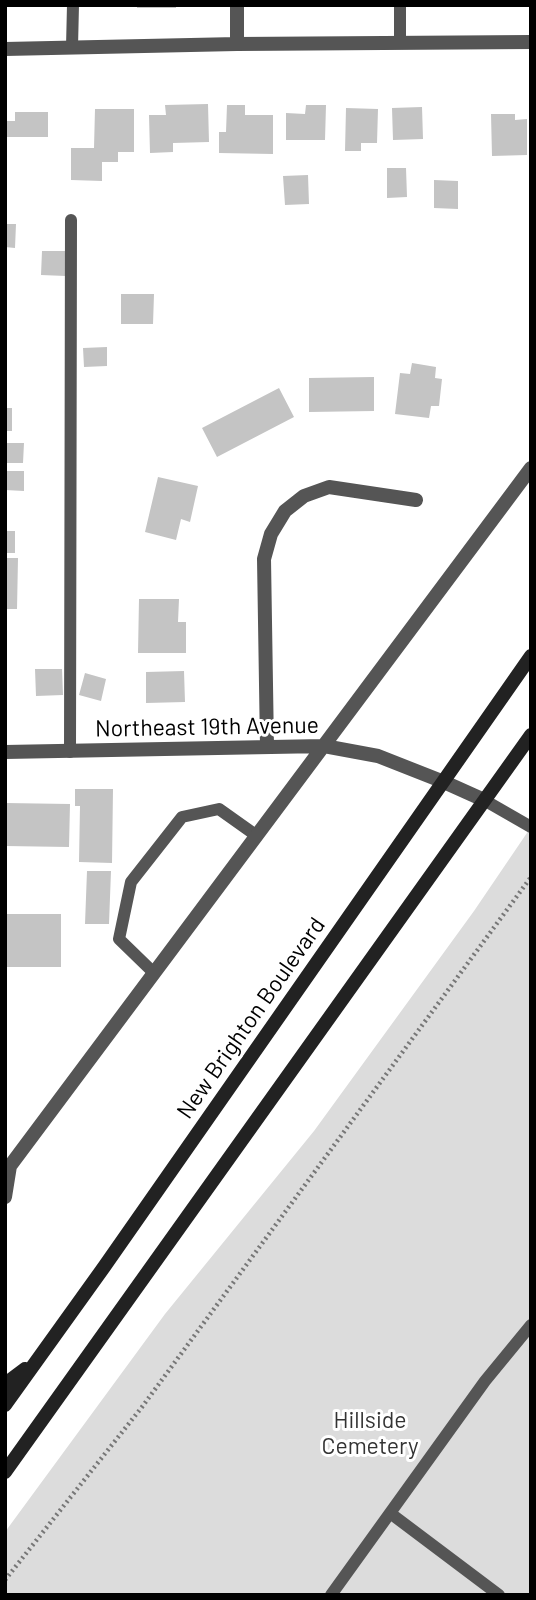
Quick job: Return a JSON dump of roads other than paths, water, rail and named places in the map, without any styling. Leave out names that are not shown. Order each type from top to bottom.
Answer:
[{"type":"main road","name":"New Brighton Boulevard","points":[[5,1405],[531,656]]},
{"type":"main road","points":[[5,1472],[531,735]]},
{"type":"main road","points":[[5,1384],[38,1360]]},
{"type":"street","points":[[237,5],[237,44]]},
{"type":"street","points":[[5,49],[531,42]]},
{"type":"street","points":[[5,1197],[10,1166],[531,468]]},
{"type":"street","points":[[267,747],[264,559],[271,534],[285,511],[304,496],[329,487],[415,500]]},
{"type":"street","name":"Northeast 19th Avenue","points":[[5,752],[324,746],[379,756],[484,800]]},
{"type":"lane","points":[[72,47],[73,5]]},
{"type":"lane","points":[[400,5],[400,43]]},
{"type":"lane","points":[[70,752],[71,220]]},
{"type":"lane","points":[[484,800],[531,827]]},
{"type":"lane","points":[[154,973],[120,939],[131,882],[182,817],[219,809],[257,836]]},
{"type":"lane","points":[[331,1595],[485,1381],[531,1325]]},
{"type":"lane","points":[[390,1513],[499,1595]]},
{"type":"park label","name":"Hillside Cemetery","points":[[370,1433]]}]
